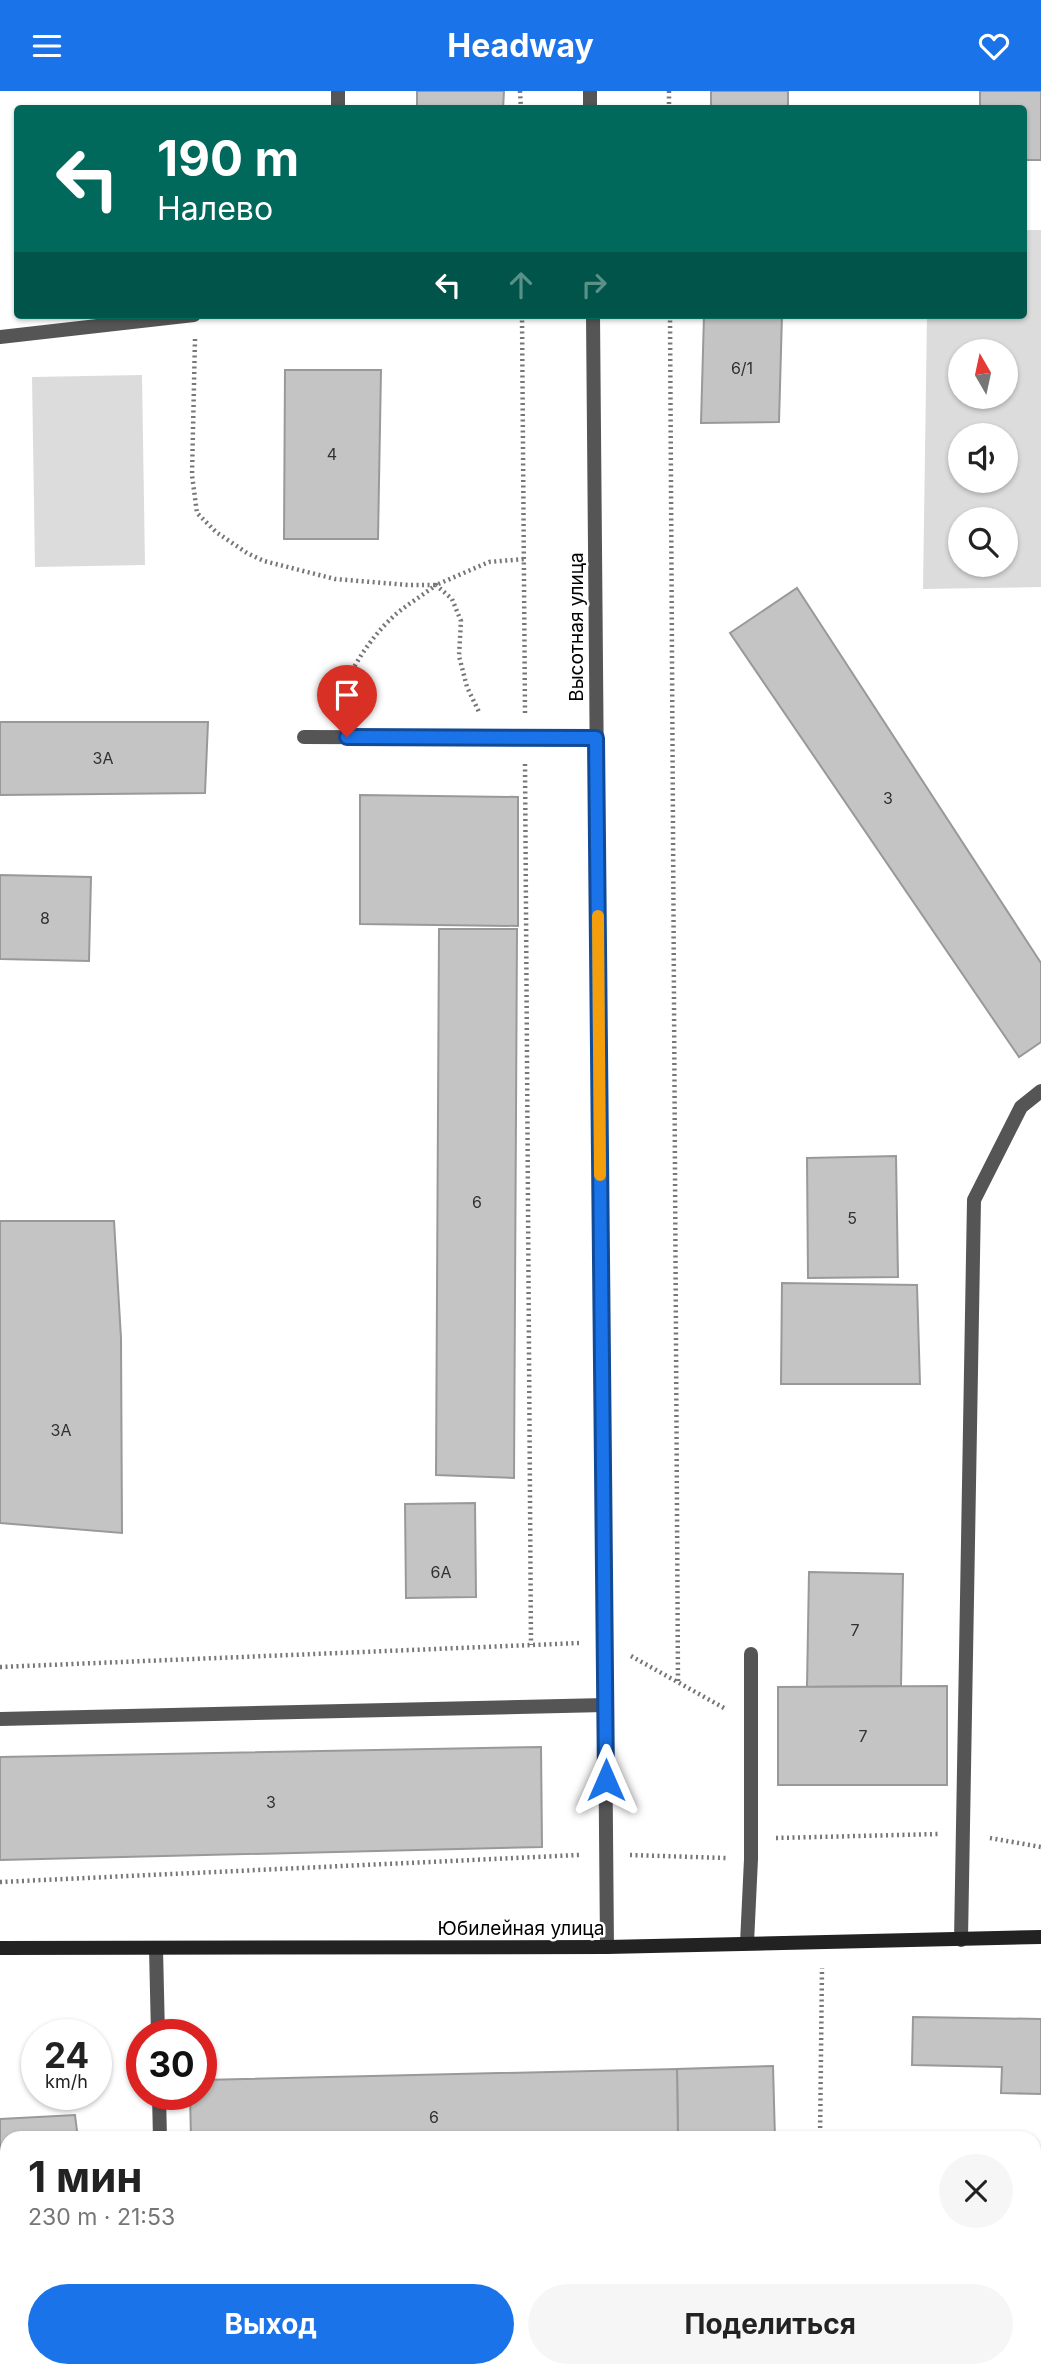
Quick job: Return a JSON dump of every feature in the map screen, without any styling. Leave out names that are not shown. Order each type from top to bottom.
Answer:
[{"type":"street","name":"Высотная улица","points":[[593,319],[607,1947]]},
{"type":"street","points":[[0,337],[194,322]]},
{"type":"street","points":[[304,737],[596,738]]},
{"type":"street","points":[[961,1940],[974,1200],[1021,1107],[1041,1091]]},
{"type":"street","points":[[747,1943],[751,1859],[751,1654]]},
{"type":"street","points":[[0,1719],[605,1705]]},
{"type":"street","name":"Юбилейная улица","points":[[0,1948],[607,1947],[1041,1937]]},
{"type":"street","points":[[156,1948],[158,2019]]},
{"type":"street","points":[[159,2110],[160,2131]]},
{"type":"path","points":[[523,319],[531,1645]]},
{"type":"path","points":[[670,319],[678,1683]]},
{"type":"path","points":[[194,322],[192,475],[197,513],[215,532],[264,561],[335,579],[376,584],[436,585],[452,599],[461,621],[459,656],[467,687],[492,738]]},
{"type":"path","points":[[323,737],[344,681],[361,655],[395,615],[436,585],[489,562],[524,559]]},
{"type":"path","points":[[0,1667],[605,1642],[752,1724]]},
{"type":"path","points":[[774,1838],[962,1833],[1041,1847]]},
{"type":"path","points":[[607,1854],[751,1859]]},
{"type":"path","points":[[0,1882],[576,1855]]},
{"type":"path","points":[[820,2131],[822,1942]]},
{"type":"shaded area","points":[[1027,230],[1041,230],[1041,587],[923,589],[927,319],[1027,319]]},
{"type":"shaded area","points":[[142,375],[145,565],[35,567],[32,377]]},
{"type":"building","points":[[417,91],[504,91],[503,105],[417,105]]},
{"type":"building","points":[[711,91],[788,91],[788,105],[711,105]]},
{"type":"building","points":[[980,91],[1041,91],[1041,160],[1027,160],[1027,105],[980,105]]},
{"type":"building","points":[[704,319],[782,319],[779,422],[701,423]]},
{"type":"building","points":[[285,370],[381,370],[378,539],[284,539]]},
{"type":"building","points":[[797,588],[1041,963],[1041,1042],[1019,1057],[730,633]]},
{"type":"building","points":[[0,722],[208,722],[205,793],[0,795]]},
{"type":"building","points":[[360,795],[518,797],[518,926],[360,924]]},
{"type":"building","points":[[0,875],[91,877],[89,961],[0,959]]},
{"type":"building","points":[[439,929],[517,929],[514,1478],[436,1475]]},
{"type":"building","points":[[896,1156],[898,1277],[808,1278],[807,1158]]},
{"type":"building","points":[[0,1221],[114,1221],[121,1338],[122,1533],[0,1523]]},
{"type":"building","points":[[782,1283],[917,1285],[920,1384],[781,1384]]},
{"type":"building","points":[[475,1503],[476,1597],[406,1598],[405,1504]]},
{"type":"building","points":[[809,1572],[903,1574],[901,1686],[807,1687]]},
{"type":"building","points":[[947,1686],[947,1785],[778,1785],[778,1687]]},
{"type":"building","points":[[541,1747],[542,1847],[0,1860],[0,1757]]},
{"type":"building","points":[[913,2017],[1041,2019],[1041,2094],[1001,2093],[1002,2067],[912,2065]]},
{"type":"building","points":[[773,2066],[775,2131],[678,2131],[677,2069]]},
{"type":"building","points":[[677,2069],[678,2131],[191,2131],[190,2110],[217,2110],[217,2080]]},
{"type":"building","points":[[75,2115],[77,2131],[0,2131],[0,2119]]},
{"type":"slow traffic","points":[[598,916],[600,1175]]},
{"type":"route","points":[[347,737],[596,738],[606,1780]]}]
